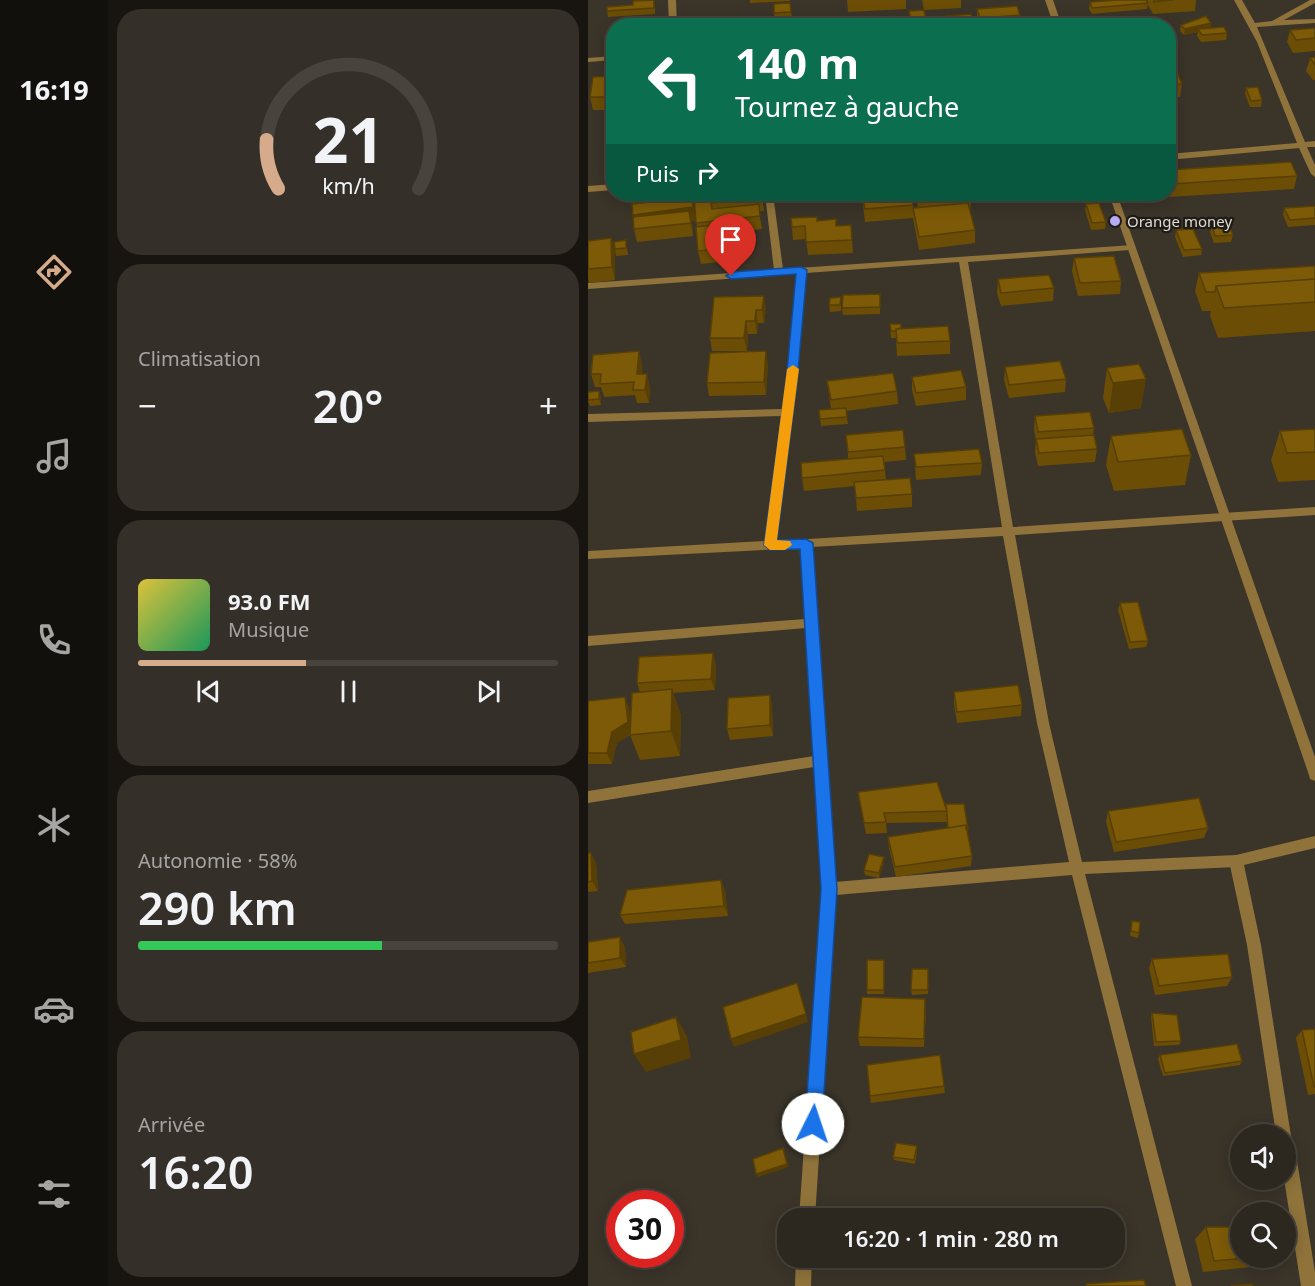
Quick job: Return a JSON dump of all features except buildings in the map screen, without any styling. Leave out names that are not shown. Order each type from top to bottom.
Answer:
[{"type":"street","points":[[672,0],[673,18]]},
{"type":"street","points":[[1049,0],[1055,18]]},
{"type":"street","points":[[1238,0],[1254,25],[1301,145],[1315,174]]},
{"type":"street","points":[[1274,23],[1303,2],[1315,0]]},
{"type":"street","points":[[1254,25],[1315,21]]},
{"type":"street","points":[[588,60],[606,59]]},
{"type":"street","points":[[1176,156],[1315,144]]},
{"type":"street","points":[[588,189],[606,188]]},
{"type":"street","points":[[770,201],[779,272]]},
{"type":"street","points":[[1115,201],[1315,775]]},
{"type":"street","points":[[588,286],[1130,247]]},
{"type":"street","points":[[963,259],[1043,723],[1077,868],[1184,1286]]},
{"type":"street","points":[[770,545],[788,412],[801,270]]},
{"type":"street","points":[[588,418],[788,412]]},
{"type":"street","points":[[588,555],[1315,511]]},
{"type":"street","points":[[806,543],[829,889],[808,1208]]},
{"type":"street","points":[[588,641],[812,623]]},
{"type":"street","points":[[588,797],[822,760]]},
{"type":"street","points":[[829,889],[1077,868],[1236,861],[1315,842]]},
{"type":"street","points":[[1236,861],[1254,945],[1282,1124]]},
{"type":"street","points":[[1293,1190],[1308,1286]]},
{"type":"street","points":[[802,1286],[803,1268]]},
{"type":"slow traffic","points":[[785,545],[770,545],[793,369]]},
{"type":"place","name":"Orange money","points":[[1115,221]]},
{"type":"route","points":[[731,276],[801,270],[792,382],[770,545],[806,543],[808,563],[829,889],[813,1124]]}]
